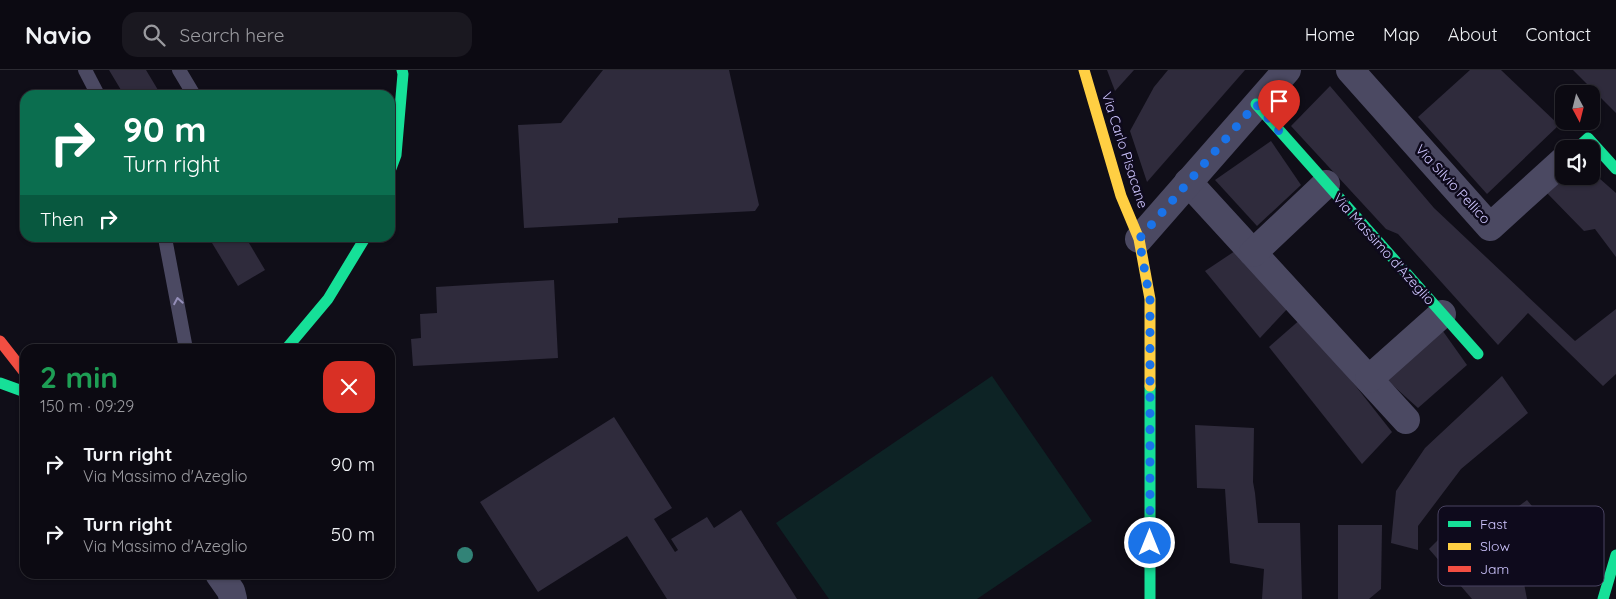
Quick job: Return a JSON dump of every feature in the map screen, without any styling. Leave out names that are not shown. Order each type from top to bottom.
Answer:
[{"type":"street","name":"Via Carlo Pisacane","points":[[1084,70],[1121,196],[1139,239],[1150,300],[1150,599]]},
{"type":"street","points":[[1139,239],[1287,70]]},
{"type":"street","name":"Via Silvio Pellico","points":[[1350,70],[1490,228],[1555,168]]},
{"type":"street","points":[[395,158],[403,71]]},
{"type":"street","name":"Via Massimo d'Azeglio","points":[[1256,104],[1478,354]]},
{"type":"street","points":[[1600,151],[1616,169]]},
{"type":"street","points":[[1188,182],[1406,420]]},
{"type":"street","name":"Via Massimo d'Azeglio","points":[[1253,253],[1326,184]]},
{"type":"street","points":[[290,344],[328,299],[363,242]]},
{"type":"street","name":"Via Massimo d'Azeglio","points":[[1369,379],[1442,314]]},
{"type":"street","points":[[0,341],[20,367]]},
{"type":"street","points":[[0,383],[20,390]]},
{"type":"street","points":[[1603,599],[1616,555]]},
{"type":"lane","points":[[85,70],[95,90]]},
{"type":"lane","points":[[179,70],[191,90]]},
{"type":"lane","points":[[165,242],[185,344]]},
{"type":"green space","points":[[992,376],[1092,521],[977,599],[829,599],[776,523]]},
{"type":"building","points":[[109,70],[146,70],[158,90],[121,90]]},
{"type":"building","points":[[603,70],[729,70],[759,205],[755,211],[618,218],[618,223],[524,228],[518,125],[561,123]]},
{"type":"building","points":[[1107,70],[1134,70],[1115,91]]},
{"type":"building","points":[[1168,70],[1245,70],[1147,182],[1130,131],[1154,87]]},
{"type":"building","points":[[1470,70],[1501,70],[1555,121],[1555,129],[1487,194],[1418,117]]},
{"type":"building","points":[[1573,70],[1616,70],[1616,113],[1600,97],[1600,85],[1588,85]]},
{"type":"building","points":[[1330,86],[1434,208],[1575,341],[1616,309],[1616,374],[1603,386],[1528,313],[1498,345],[1398,234],[1386,229],[1291,126]]},
{"type":"building","points":[[1271,141],[1301,185],[1257,226],[1215,180]]},
{"type":"building","points":[[1600,179],[1616,193],[1616,257],[1595,229],[1584,231],[1547,193],[1555,185],[1600,185]]},
{"type":"building","points":[[211,242],[248,242],[265,270],[238,286]]},
{"type":"building","points":[[1235,251],[1289,307],[1260,338],[1205,271]]},
{"type":"building","points":[[554,280],[558,358],[413,366],[411,339],[421,338],[420,314],[437,313],[436,287]]},
{"type":"building","points":[[1302,318],[1392,432],[1362,464],[1269,347]]},
{"type":"building","points":[[1435,320],[1467,365],[1418,408],[1377,371]]},
{"type":"building","points":[[1502,376],[1528,413],[1461,469],[1418,526],[1418,550],[1391,543],[1396,491],[1425,448]]},
{"type":"building","points":[[614,417],[672,508],[654,519],[675,552],[678,550],[671,539],[707,517],[714,528],[741,510],[797,599],[667,599],[627,536],[538,592],[480,502]]},
{"type":"building","points":[[1195,425],[1254,428],[1253,482],[1258,523],[1300,523],[1302,599],[1262,599],[1264,569],[1230,563],[1225,489],[1197,488]]},
{"type":"building","points":[[1527,500],[1532,506],[1519,506]]},
{"type":"building","points":[[1338,525],[1382,525],[1381,589],[1369,599],[1338,599]]},
{"type":"building","points":[[1438,540],[1438,559],[1429,549]]},
{"type":"building","points":[[1461,586],[1524,586],[1527,599],[1472,599]]},
{"type":"traffic: fast","points":[[395,158],[402,70]]},
{"type":"traffic: fast","points":[[1256,104],[1478,354]]},
{"type":"traffic: fast","points":[[1586,140],[1588,138],[1590,140]]},
{"type":"traffic: fast","points":[[1600,151],[1616,169]]},
{"type":"traffic: fast","points":[[290,344],[328,299],[363,242]]},
{"type":"traffic: fast","points":[[0,383],[20,390]]},
{"type":"traffic: fast","points":[[1150,386],[1150,599]]},
{"type":"traffic: fast","points":[[1603,599],[1616,555]]},
{"type":"traffic: slow","points":[[1084,70],[1121,196],[1139,239],[1150,299],[1150,386]]},
{"type":"traffic: jam","points":[[0,341],[20,367]]},
{"type":"route","points":[[1150,543],[1150,300],[1139,239],[1256,104],[1279,131]]}]
